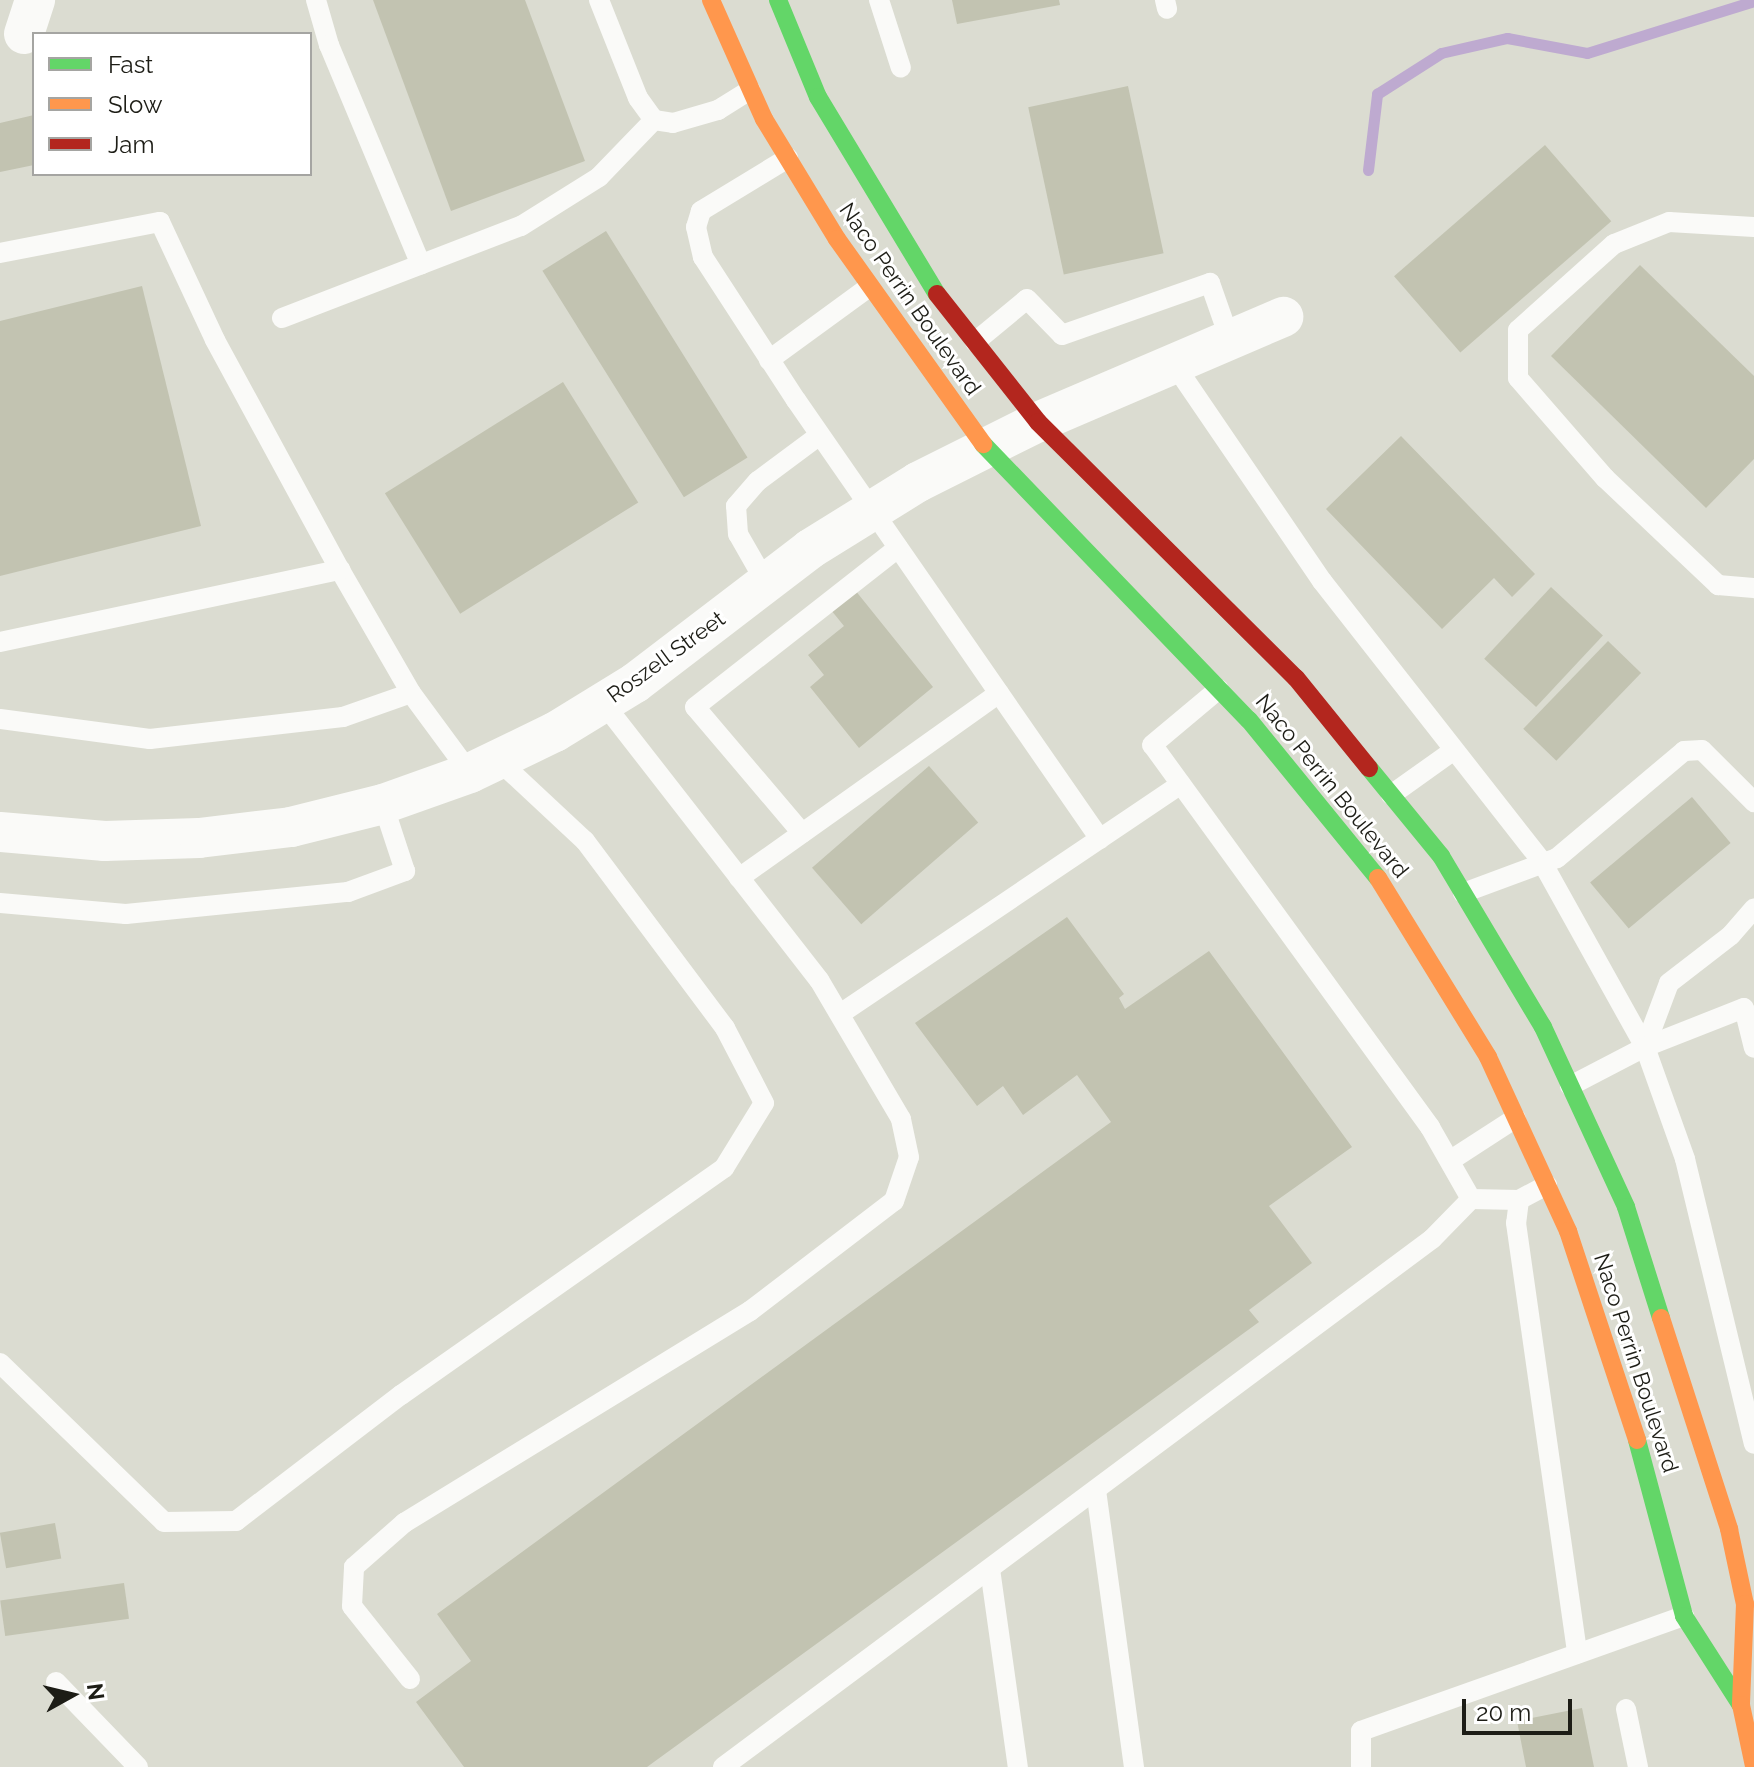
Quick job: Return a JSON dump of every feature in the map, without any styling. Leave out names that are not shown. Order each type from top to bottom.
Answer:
[{"type":"main road","name":"Naco Perrin Boulevard","points":[[711,0],[750,90],[788,158],[869,287],[985,446],[1219,689],[1389,892],[1488,1057],[1516,1118],[1536,1144],[1547,1185],[1568,1231],[1630,1413],[1691,1615],[1741,1705]]},
{"type":"main road","name":"Naco Perrin Boulevard","points":[[778,0],[818,97],[933,289],[1038,422],[1296,678],[1391,795],[1463,893],[1543,1027],[1570,1086],[1580,1125],[1626,1207],[1690,1393],[1743,1604],[1741,1705],[1754,1766]]},
{"type":"street","name":"Roszell Street","points":[[0,832],[105,841],[199,838],[291,827],[383,804],[484,766],[603,703],[766,583],[872,510],[985,446],[1283,317]]},
{"type":"lane","points":[[316,0],[329,45],[421,265]]},
{"type":"lane","points":[[599,0],[638,98],[654,120],[673,123],[718,110],[750,90]]},
{"type":"lane","points":[[879,0],[901,68]]},
{"type":"lane","points":[[282,318],[534,218],[599,177],[654,120]]},
{"type":"lane","points":[[788,158],[701,211],[696,227],[703,257],[820,435],[1100,839]]},
{"type":"lane","points":[[0,253],[160,222],[215,340],[411,693],[484,766],[585,841],[725,1028],[764,1103],[724,1168],[401,1395],[236,1521],[164,1522],[0,1363]]},
{"type":"lane","points":[[1754,227],[1669,222],[1614,244],[1518,330],[1518,378],[1605,478],[1718,585],[1754,588]]},
{"type":"lane","points":[[975,342],[1027,299],[1062,335],[1210,283],[1230,340]]},
{"type":"lane","points":[[769,360],[869,287]]},
{"type":"lane","points":[[1174,364],[1322,581],[1542,862],[1645,1047],[1685,1159],[1754,1444]]},
{"type":"lane","points":[[766,583],[738,534],[736,506],[758,481],[820,435]]},
{"type":"lane","points":[[802,833],[695,707],[898,548]]},
{"type":"lane","points":[[0,642],[340,570]]},
{"type":"lane","points":[[1219,689],[1152,745],[1451,1160],[1471,1199]]},
{"type":"lane","points":[[0,719],[150,739],[343,717],[411,693]]},
{"type":"lane","points":[[739,878],[999,693]]},
{"type":"lane","points":[[410,1679],[352,1606],[354,1567],[404,1523],[750,1311],[894,1201],[909,1157],[901,1119],[840,1014],[603,703]]},
{"type":"lane","points":[[1391,795],[1454,750]]},
{"type":"lane","points":[[1463,893],[1557,858],[1684,751],[1702,750],[1754,802]]},
{"type":"lane","points":[[840,1014],[1181,784]]},
{"type":"lane","points":[[0,903],[126,914],[348,892],[405,871],[383,804]]},
{"type":"lane","points":[[1645,1047],[1669,983],[1731,935],[1754,909]]},
{"type":"lane","points":[[1570,1086],[1645,1047],[1744,1008],[1754,1048]]},
{"type":"lane","points":[[1451,1160],[1516,1118]]},
{"type":"lane","points":[[723,1767],[1432,1239],[1471,1199],[1519,1200],[1547,1185]]},
{"type":"lane","points":[[1519,1200],[1516,1223],[1577,1654]]},
{"type":"lane","points":[[1096,1490],[1134,1767]]},
{"type":"lane","points":[[990,1569],[1018,1767]]},
{"type":"lane","points":[[1361,1767],[1361,1731],[1691,1615]]},
{"type":"lane","points":[[56,1682],[138,1767]]},
{"type":"lane","points":[[1626,1709],[1638,1767]]},
{"type":"building","points":[[373,0],[525,0],[585,161],[451,211]]},
{"type":"building","points":[[952,0],[1059,0],[1060,5],[957,24]]},
{"type":"building","points":[[1128,86],[1164,253],[1064,274],[1028,107]]},
{"type":"building","points":[[32,115],[32,165],[0,172],[0,123]]},
{"type":"building","points":[[1545,145],[1611,221],[1460,352],[1394,276]]},
{"type":"building","points":[[606,231],[747,457],[684,497],[542,271]]},
{"type":"building","points":[[1640,265],[1754,376],[1754,459],[1706,508],[1551,356]]},
{"type":"building","points":[[142,286],[201,526],[0,576],[0,321]]},
{"type":"building","points":[[563,382],[638,502],[460,614],[385,493]]},
{"type":"building","points":[[1401,436],[1535,574],[1512,597],[1494,578],[1442,629],[1326,509]]},
{"type":"building","points":[[1551,587],[1603,635],[1536,707],[1484,659]]},
{"type":"building","points":[[855,590],[933,687],[859,748],[810,687],[824,675],[808,655],[844,626],[831,610]]},
{"type":"building","points":[[1608,641],[1641,673],[1556,761],[1523,729]]},
{"type":"building","points":[[929,766],[978,823],[861,924],[812,868]]},
{"type":"building","points":[[1692,797],[1731,843],[1629,928],[1590,882]]},
{"type":"building","points":[[1067,917],[1124,994],[1119,998],[1125,1009],[1209,951],[1352,1147],[1269,1206],[1312,1263],[1249,1310],[1259,1322],[647,1767],[464,1767],[416,1702],[471,1661],[437,1614],[1111,1122],[1077,1075],[1023,1115],[1003,1086],[977,1106],[915,1023]]},
{"type":"building","points":[[55,1523],[61,1558],[6,1568],[0,1533]]},
{"type":"building","points":[[124,1583],[129,1619],[5,1636],[0,1600]]},
{"type":"building","points":[[1582,1708],[1594,1767],[1526,1767],[1517,1721]]},
{"type":"waterway","points":[[1368,170],[1377,94],[1441,53],[1507,38],[1587,53],[1754,1]]},
{"type":"traffic: fast","points":[[778,0],[818,97],[937,294]]},
{"type":"traffic: fast","points":[[983,444],[1249,720],[1378,878]]},
{"type":"traffic: fast","points":[[1369,768],[1441,856],[1543,1027],[1626,1207],[1661,1318]]},
{"type":"traffic: fast","points":[[1637,1440],[1684,1616],[1741,1705]]},
{"type":"traffic: slow","points":[[711,0],[764,119],[837,239],[983,444]]},
{"type":"traffic: slow","points":[[1378,878],[1488,1057],[1568,1231],[1637,1440]]},
{"type":"traffic: slow","points":[[1661,1318],[1729,1529],[1745,1604],[1741,1705],[1754,1766]]},
{"type":"traffic: jam","points":[[937,294],[1038,422],[1296,678],[1369,768]]}]
